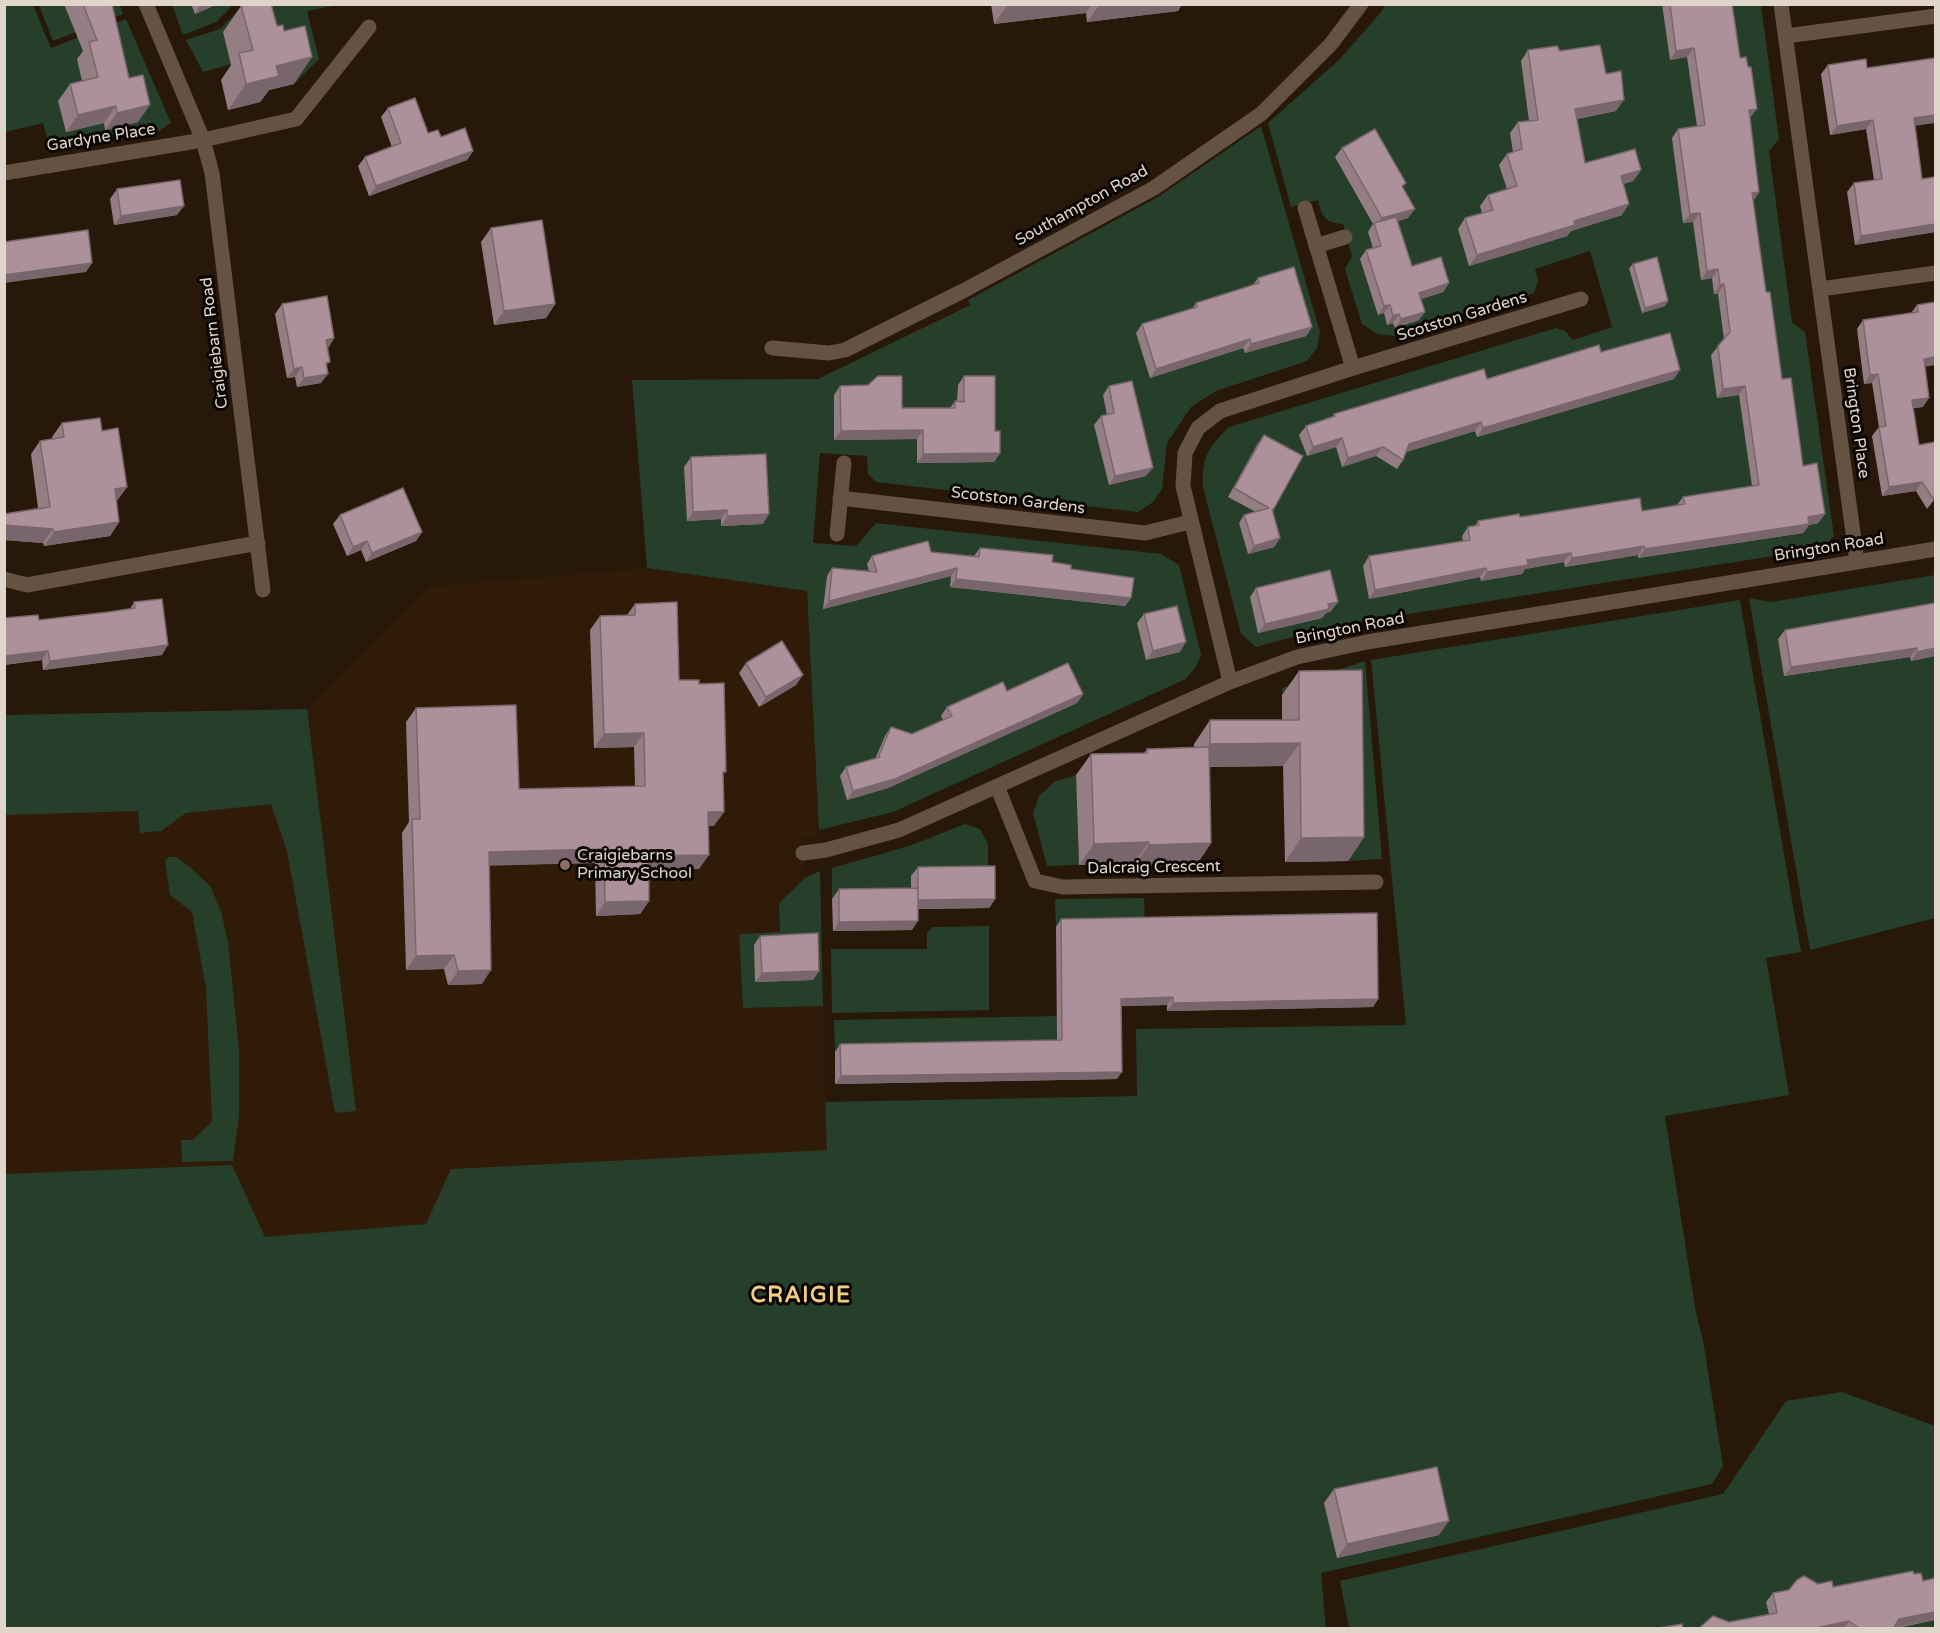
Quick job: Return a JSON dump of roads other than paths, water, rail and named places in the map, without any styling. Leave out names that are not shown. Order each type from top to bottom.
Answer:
[{"type":"street","name":"Craigiebarn Road","points":[[146,4],[203,140],[212,173],[263,590]]},
{"type":"street","name":"Southampton Road","points":[[772,348],[829,353],[845,350],[963,291],[1154,188],[1261,114],[1331,44],[1361,4]]},
{"type":"street","name":"Brington Place","points":[[1781,4],[1857,562]]},
{"type":"street","points":[[1786,36],[1935,16]]},
{"type":"street","points":[[203,140],[296,119],[369,27]]},
{"type":"street","name":"Gardyne Place","points":[[4,173],[203,140]]},
{"type":"street","points":[[1305,208],[1353,368]]},
{"type":"street","points":[[1316,246],[1345,237]]},
{"type":"street","points":[[1820,289],[1935,273]]},
{"type":"street","name":"Scotston Gardens","points":[[1230,682],[1183,486],[1185,453],[1198,428],[1220,411],[1581,299]]},
{"type":"street","points":[[837,534],[844,463]]},
{"type":"street","name":"Scotston Gardens","points":[[840,498],[1145,533],[1190,522]]},
{"type":"street","points":[[4,579],[27,585],[258,543]]},
{"type":"street","name":"Brington Road","points":[[802,853],[826,850],[899,830],[1230,682],[1297,657],[1367,642],[1935,549]]},
{"type":"street","name":"Dalcraig Crescent","points":[[997,786],[1035,881],[1063,887],[1376,882]]},
{"type":"place","name":"Craigiebarns Primary School","points":[[565,865]]},
{"type":"district","name":"CRAIGIE","points":[[801,1296]]}]
